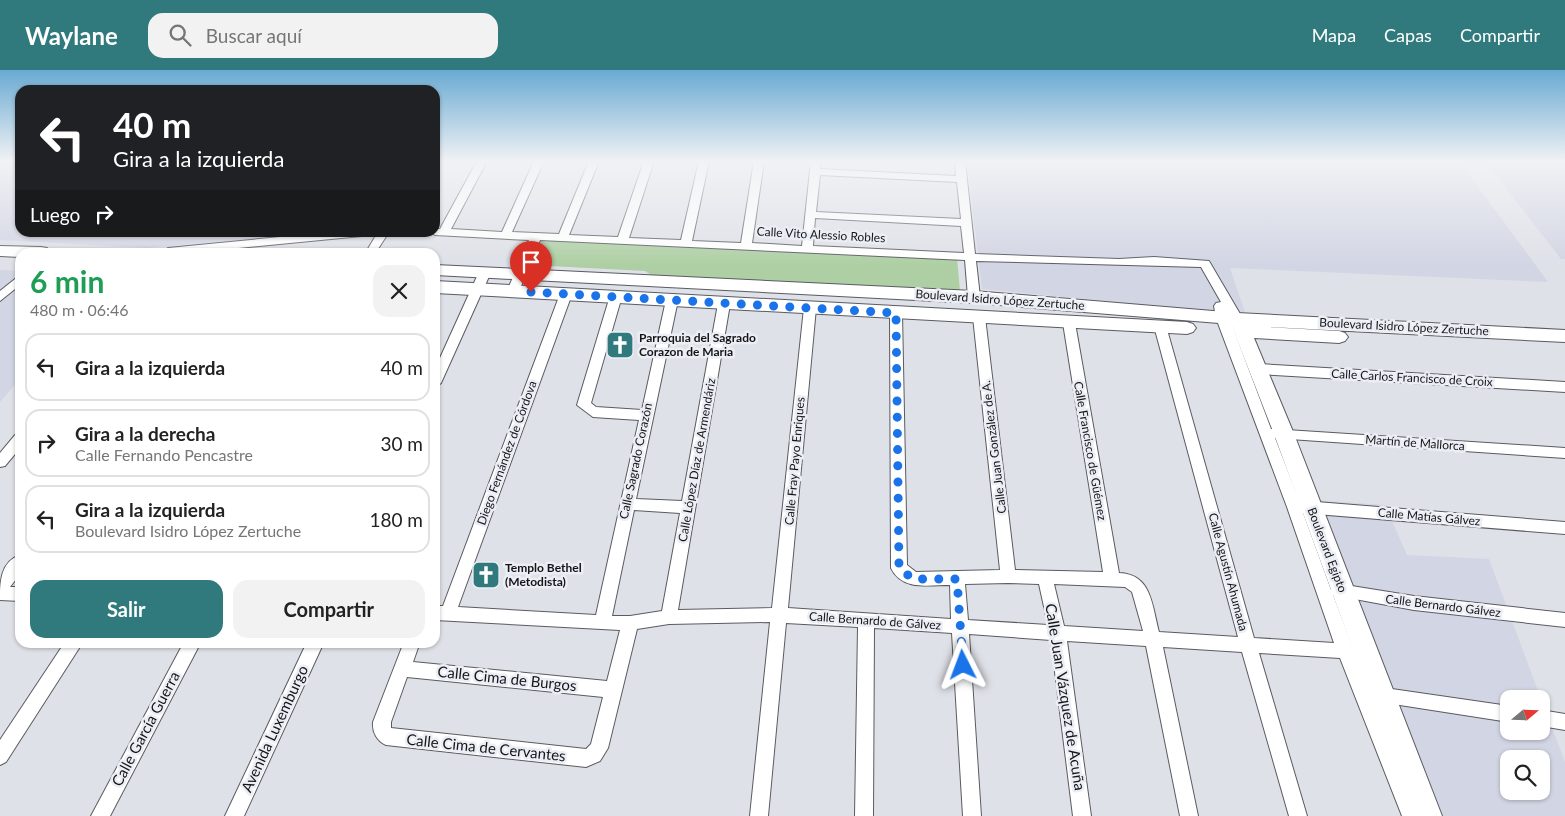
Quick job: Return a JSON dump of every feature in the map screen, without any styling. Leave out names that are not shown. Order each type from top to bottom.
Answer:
[{"type":"main road","points":[[0,251],[15,251]]},
{"type":"main road","points":[[0,262],[15,264]]},
{"type":"main road","name":"Boulevard Isidro López Zertuche","points":[[440,270],[974,297],[1232,325],[1565,347]]},
{"type":"main road","name":"Boulevard Isidro López Zertuche","points":[[440,287],[1069,323],[1160,326],[1232,325],[1565,336]]},
{"type":"main road","name":"Boulevard Egipto","points":[[1232,325],[1259,369],[1274,433],[1302,507],[1343,592],[1372,694],[1428,816]]},
{"type":"street","points":[[440,232],[461,196]]},
{"type":"street","points":[[506,234],[524,196]]},
{"type":"street","points":[[563,236],[580,196]]},
{"type":"street","points":[[623,240],[638,196]]},
{"type":"street","points":[[686,242],[696,196]]},
{"type":"street","points":[[746,245],[754,196]]},
{"type":"street","points":[[807,248],[812,196]]},
{"type":"street","points":[[963,196],[974,297]]},
{"type":"street","points":[[810,214],[967,223]]},
{"type":"street","name":"Calle Vito Alessio Robles","points":[[440,232],[563,236],[970,257],[1206,264]]},
{"type":"street","points":[[513,290],[536,236]]},
{"type":"street","points":[[209,248],[321,237]]},
{"type":"street","points":[[374,248],[381,237]]},
{"type":"street","name":"Boulevard Egipto","points":[[1206,264],[1218,288],[1274,433]]},
{"type":"street","points":[[440,372],[485,272]]},
{"type":"street","points":[[0,297],[15,284]]},
{"type":"street","name":"Diego Fernández de Córdova","points":[[442,613],[566,294]]},
{"type":"street","points":[[616,296],[584,405],[593,412],[646,415]]},
{"type":"street","name":"Calle Sagrado Corazón","points":[[602,623],[672,300]]},
{"type":"street","name":"Calle López Díaz de Armendáriz","points":[[669,617],[724,304]]},
{"type":"street","name":"Calle Fray Payo Enriques","points":[[781,615],[810,308]]},
{"type":"street","points":[[896,313],[899,568],[913,579],[1008,576],[1120,580]]},
{"type":"street","name":"Calle Juan González de A.","points":[[979,318],[1008,576]]},
{"type":"street","name":"Calle Francisco de Güémez","points":[[1069,323],[1120,580],[1139,588],[1153,638],[1189,816]]},
{"type":"street","name":"Calle Agustín Ahumada","points":[[1160,326],[1248,645],[1298,816]]},
{"type":"street","name":"Calle Carlos Francisco de Croix","points":[[1259,369],[1565,387]]},
{"type":"street","name":"Martín de Mallorca","points":[[1274,433],[1565,453]]},
{"type":"street","points":[[0,462],[15,444]]},
{"type":"street","points":[[627,504],[688,507]]},
{"type":"street","name":"Boulevard Egipto","points":[[1302,507],[1322,588],[1345,651],[1372,694],[1411,816]]},
{"type":"street","name":"Calle Matías Gálvez","points":[[1302,507],[1565,528]]},
{"type":"street","points":[[0,588],[15,568]]},
{"type":"street","name":"Calle Juan Vázquez de Acuña","points":[[1045,578],[1058,633],[1082,816]]},
{"type":"street","points":[[957,579],[972,816]]},
{"type":"street","name":"Calle Bernardo Gálvez","points":[[1322,588],[1432,605],[1565,620]]},
{"type":"street","points":[[0,593],[15,594]]},
{"type":"street","name":"Calle Bernardo de Gálvez","points":[[442,613],[602,623],[630,623],[669,617],[781,615],[961,628],[1345,651]]},
{"type":"street","points":[[759,816],[781,615]]},
{"type":"street","points":[[864,816],[866,620]]},
{"type":"street","points":[[612,690],[630,623]]},
{"type":"street","points":[[0,756],[71,648]]},
{"type":"street","name":"Calle García Guerra","points":[[100,816],[190,648]]},
{"type":"street","name":"Avenida Luxemburgo","points":[[234,816],[313,648]]},
{"type":"street","points":[[402,669],[410,648]]},
{"type":"street","name":"Calle Cima de Burgos","points":[[402,669],[612,690]]},
{"type":"street","name":"Calle Cima de Cervantes","points":[[402,669],[382,722],[381,728],[386,736],[586,758],[594,755],[599,748],[612,690]]},
{"type":"street","points":[[1372,694],[1500,713]]},
{"type":"street","points":[[1550,720],[1565,722]]},
{"type":"shaded area","points":[[0,196],[15,196],[15,237],[274,237],[146,248],[0,240]]},
{"type":"shaded area","points":[[971,196],[1485,196],[1548,282],[1230,268],[1246,315],[982,289]]},
{"type":"shaded area","points":[[1512,196],[1565,196],[1565,259],[1561,259]]},
{"type":"shaded area","points":[[0,270],[15,271],[15,385],[0,402]]},
{"type":"shaded area","points":[[1315,500],[1385,505],[1407,555],[1489,559],[1538,690],[1500,690],[1500,740],[1550,740],[1550,723],[1565,762],[1565,816],[1442,816]]},
{"type":"green space","points":[[540,240],[957,257],[960,291],[656,278],[645,271],[530,265]]},
{"type":"place","name":"Parroquia del Sagrado Corazon de Maria","points":[[620,345]]},
{"type":"place","name":"Templo Bethel (Metodista)","points":[[486,575]]},
{"type":"route","points":[[531,292],[896,313],[899,568],[908,577],[913,579],[957,579],[963,665]]}]
